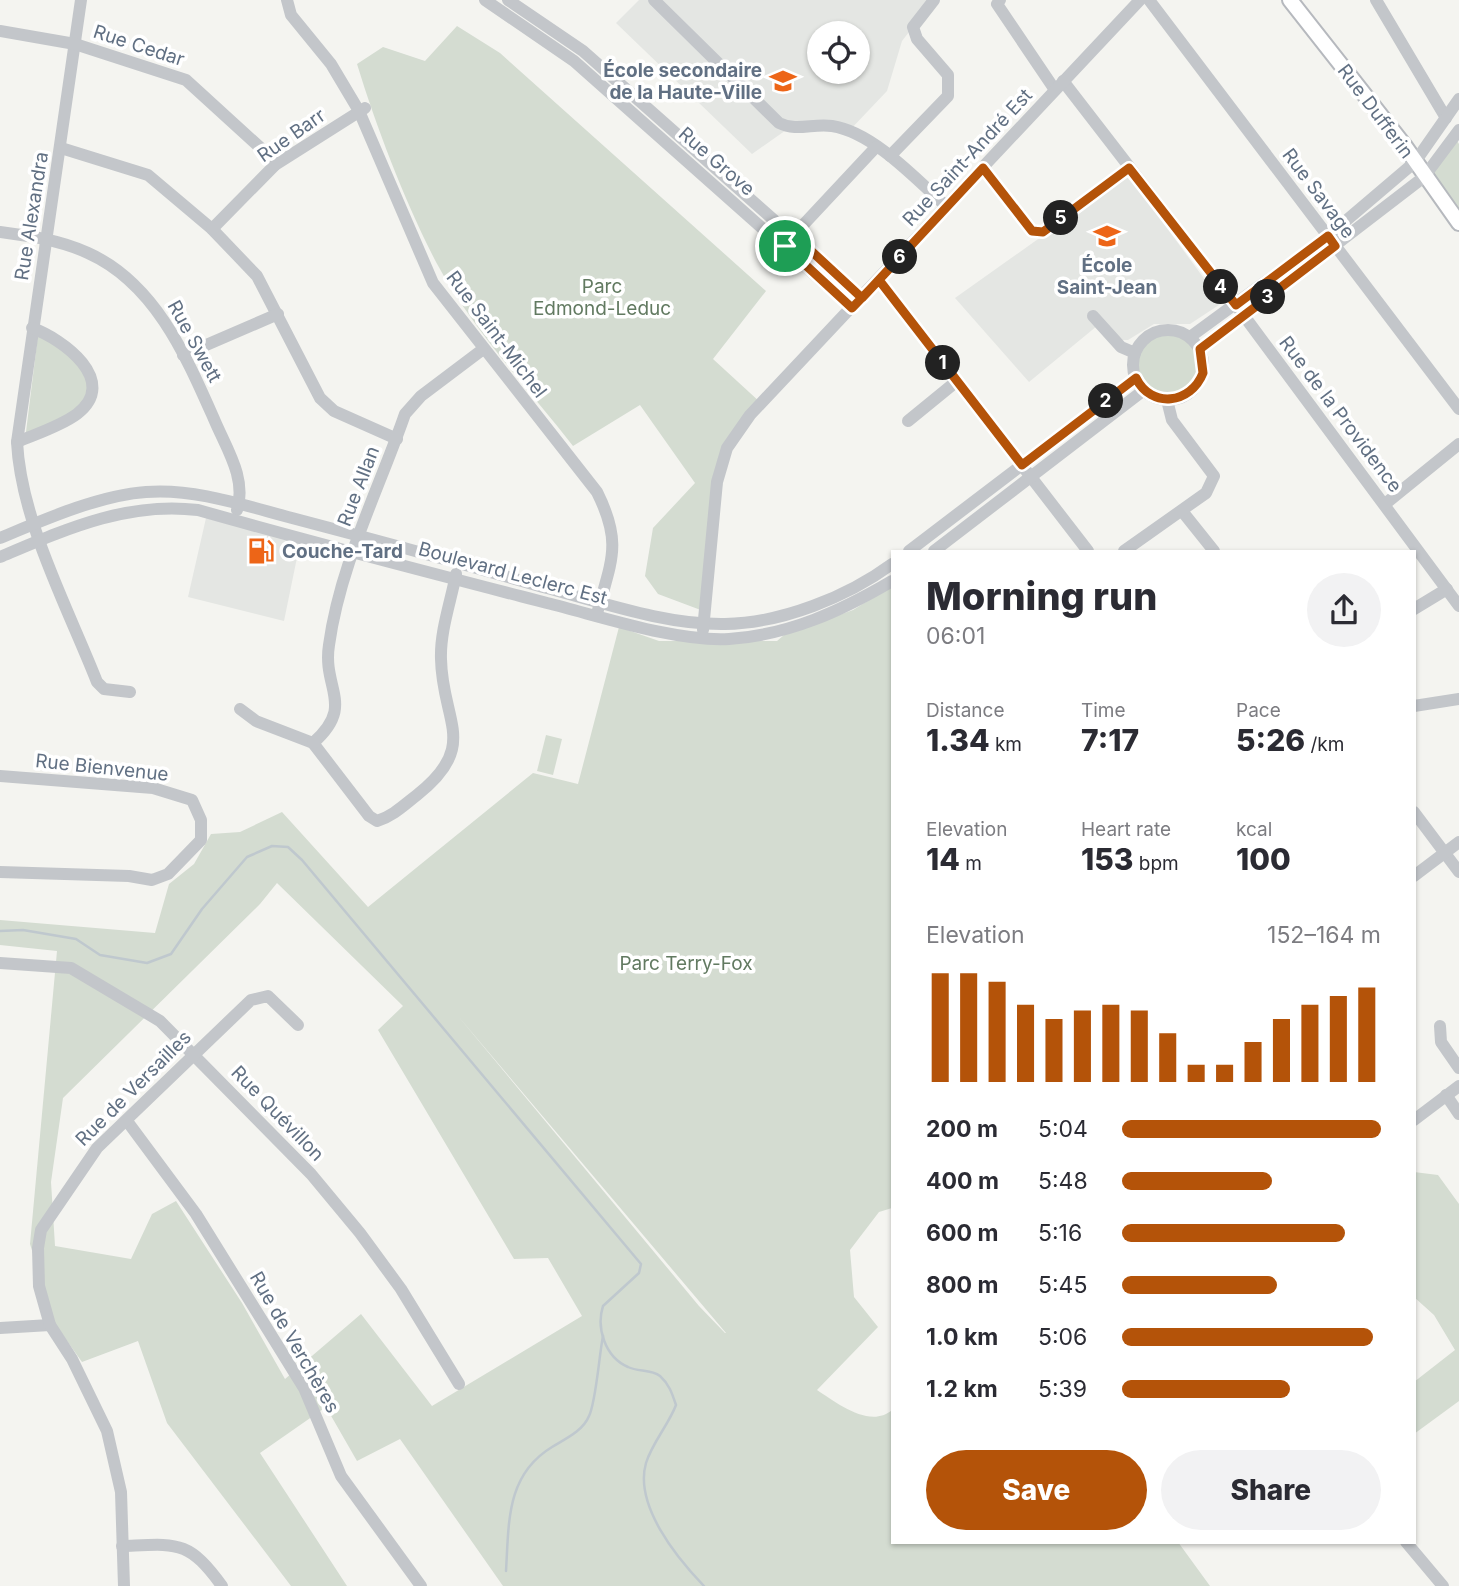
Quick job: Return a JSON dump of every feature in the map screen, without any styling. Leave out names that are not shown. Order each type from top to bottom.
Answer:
[{"type":"main road","name":"Rue Dufferin","points":[[1290,0],[1459,223]]},
{"type":"street","name":"Rue Alexandra","points":[[81,0],[17,442],[20,475],[40,540],[97,682],[104,690],[130,692]]},
{"type":"street","name":"Rue Saint-Michel","points":[[286,0],[291,15],[363,109],[426,271],[482,350],[597,492],[610,518],[613,549],[599,609]]},
{"type":"street","name":"Rue Grove","points":[[485,0],[574,61],[852,308]]},
{"type":"street","name":"Rue Grove","points":[[508,0],[583,51],[862,298]]},
{"type":"street","points":[[654,0],[779,123],[789,128],[831,126],[849,131],[890,156],[947,206]]},
{"type":"street","points":[[890,156],[948,96],[948,75],[925,51],[913,27],[934,0]]},
{"type":"street","name":"Rue Saint-André Est","points":[[701,637],[711,523],[717,482],[727,448],[750,415],[1140,0]]},
{"type":"street","name":"Rue Savage","points":[[1149,0],[1459,409]]},
{"type":"street","points":[[1376,0],[1446,118]]},
{"type":"street","name":"Rue de la Providence","points":[[996,1],[1059,85],[1129,168],[1239,310],[1459,606]]},
{"type":"street","name":"Rue Cedar","points":[[0,31],[75,44],[186,80],[265,152],[275,165]]},
{"type":"street","points":[[1332,241],[1415,162],[1459,99]]},
{"type":"street","name":"Rue Barr","points":[[212,229],[275,165],[363,109]]},
{"type":"street","points":[[1190,337],[1239,310],[1424,177],[1458,134]]},
{"type":"street","points":[[785,246],[876,147]]},
{"type":"street","points":[[61,148],[148,175],[212,229],[257,276],[320,398],[334,411],[397,439]]},
{"type":"street","points":[[983,168],[1032,231],[1043,232],[1129,168]]},
{"type":"street","name":"Rue Swett","points":[[0,232],[48,239],[89,253],[124,276],[151,301],[183,355],[239,476],[239,505],[234,520]]},
{"type":"street","points":[[879,280],[1087,550]]},
{"type":"street","points":[[1200,349],[1239,310]]},
{"type":"street","points":[[183,355],[278,314]]},
{"type":"street","points":[[1093,316],[1121,346],[1135,353]]},
{"type":"street","points":[[17,442],[77,414],[90,399],[92,383],[82,359],[65,344],[32,328]]},
{"type":"street","points":[[1173,330],[1190,337],[1200,349],[1203,365],[1200,380],[1187,394],[1167,400],[1144,390],[1136,378],[1135,353],[1142,341],[1156,332],[1173,330]]},
{"type":"street","name":"Rue Allan","points":[[313,743],[328,729],[336,715],[337,700],[328,664],[329,644],[354,551],[405,414],[413,404],[482,350]]},
{"type":"street","points":[[910,550],[1136,378]]},
{"type":"street","points":[[908,421],[957,381]]},
{"type":"street","points":[[935,550],[1144,390]]},
{"type":"street","points":[[1125,550],[1206,493],[1214,476],[1172,420],[1167,400]]},
{"type":"street","points":[[1385,504],[1459,444]]},
{"type":"street","name":"Boulevard Leclerc Est","points":[[0,538],[120,496],[147,492],[193,495],[459,563],[599,609],[701,637],[726,639],[769,635],[846,608],[891,582]]},
{"type":"street","name":"Boulevard Leclerc Est","points":[[0,558],[40,540],[123,511],[148,508],[198,510],[455,579],[599,609],[704,622],[765,620],[837,596],[891,567]]},
{"type":"street","points":[[1182,511],[1213,550]]},
{"type":"street","points":[[941,529],[958,550]]},
{"type":"street","points":[[240,709],[256,721],[313,743],[369,816],[377,821],[388,818],[437,779],[452,755],[454,734],[441,658],[459,563]]},
{"type":"street","points":[[1416,608],[1447,589]]},
{"type":"street","points":[[1416,706],[1459,699]]},
{"type":"street","name":"Rue Bienvenue","points":[[0,776],[153,788],[192,800],[201,820],[201,840],[192,853],[168,874],[152,880],[129,876],[0,872]]},
{"type":"street","points":[[1416,815],[1459,872]]},
{"type":"street","points":[[1416,875],[1459,842]]},
{"type":"street","name":"Rue Quévillon","points":[[0,963],[71,968],[160,1021],[311,1174],[352,1223],[401,1289],[459,1384]]},
{"type":"street","name":"Rue de Versailles","points":[[124,1586],[121,1492],[107,1431],[72,1359],[50,1325],[39,1286],[38,1248],[41,1230],[97,1148],[251,1000],[268,996],[298,1025]]},
{"type":"street","points":[[1440,1026],[1441,1042],[1459,1068]]},
{"type":"street","points":[[1416,1118],[1459,1086]]},
{"type":"street","points":[[1446,1095],[1459,1114]]},
{"type":"street","name":"Rue de Verchères","points":[[127,1121],[196,1213],[304,1388],[341,1476],[421,1586]]},
{"type":"street","points":[[0,1328],[50,1325]]},
{"type":"street","points":[[122,1546],[167,1544],[182,1547],[203,1560],[222,1586]]},
{"type":"street","points":[[1408,1544],[1443,1586]]},
{"type":"shaded area","name":"École secondaire de la Haute-Ville","points":[[639,0],[934,0],[902,41],[887,91],[849,131],[789,128],[752,154],[616,23]]},
{"type":"shaded area","name":"École Saint-Jean","points":[[1128,175],[1222,303],[1190,324],[1154,324],[1128,340],[1120,340],[1103,321],[1029,382],[955,298]]},
{"type":"shaded area","points":[[206,518],[300,543],[284,621],[188,597]]},
{"type":"green space","name":"Parc Edmond-Leduc","points":[[457,26],[500,53],[766,291],[713,359],[761,403],[727,448],[706,612],[658,594],[645,576],[653,528],[695,483],[640,405],[573,446],[501,357],[450,287],[403,190],[357,64],[383,47],[425,61]]},
{"type":"green space","points":[[1455,138],[1459,144],[1459,221],[1424,177]]},
{"type":"green space","points":[[1168,330],[1193,340],[1203,365],[1193,390],[1168,400],[1143,390],[1133,365],[1143,340]]},
{"type":"green space","points":[[38,335],[76,360],[87,377],[93,403],[25,440]]},
{"type":"green space","name":"Parc Terry-Fox","points":[[891,587],[891,1208],[879,1212],[850,1250],[854,1297],[878,1327],[817,1390],[844,1407],[864,1415],[874,1417],[891,1411],[891,1544],[1179,1544],[1210,1586],[503,1586],[400,1439],[357,1461],[326,1407],[260,1453],[347,1586],[291,1586],[167,1423],[138,1341],[82,1362],[55,1324],[30,1244],[57,951],[0,945],[0,920],[155,933],[169,884],[194,864],[211,834],[240,832],[282,812],[368,907],[533,773],[578,784],[619,627],[659,641],[777,641],[784,635],[853,610]],"holes":[[[277,883],[403,1006],[378,1030],[514,1259],[548,1258],[582,1316],[432,1406],[361,1314],[285,1379],[242,1303],[176,1201],[152,1214],[131,1259],[55,1246],[51,1182],[63,1098],[260,904]],[[458,1016],[726,1333],[699,1306]]]},
{"type":"green space","points":[[546,735],[562,739],[553,775],[537,771]]},
{"type":"green space","points":[[1416,1172],[1438,1175],[1459,1204],[1459,1401],[1416,1433],[1416,1380],[1455,1350],[1434,1315],[1416,1299]]},
{"type":"waterway","points":[[0,931],[23,930],[76,939],[100,955],[147,963],[171,954],[202,909],[247,857],[272,846],[288,847],[302,860],[641,1264],[639,1273],[603,1306],[602,1332],[613,1356],[632,1369],[649,1371],[660,1376],[672,1393],[676,1405],[646,1463],[646,1496],[670,1545],[704,1586]]},
{"type":"waterway","points":[[506,1571],[510,1518],[518,1486],[537,1458],[573,1434],[586,1421],[594,1400],[603,1336]]},
{"type":"place","name":"École secondaire de la Haute-Ville","points":[[783,81]]},
{"type":"place","name":"École Saint-Jean","points":[[1107,236]]},
{"type":"place","name":"Couche-Tard","points":[[261,551]]},
{"type":"route","points":[[785,246],[794,235],[862,298],[983,168],[1032,231],[1043,232],[1129,168],[1236,305],[1328,236],[1335,246],[1200,349],[1203,373],[1195,387],[1187,394],[1167,400],[1158,398],[1144,390],[1136,378],[1022,465],[879,280],[862,298],[852,308],[785,246]]}]
